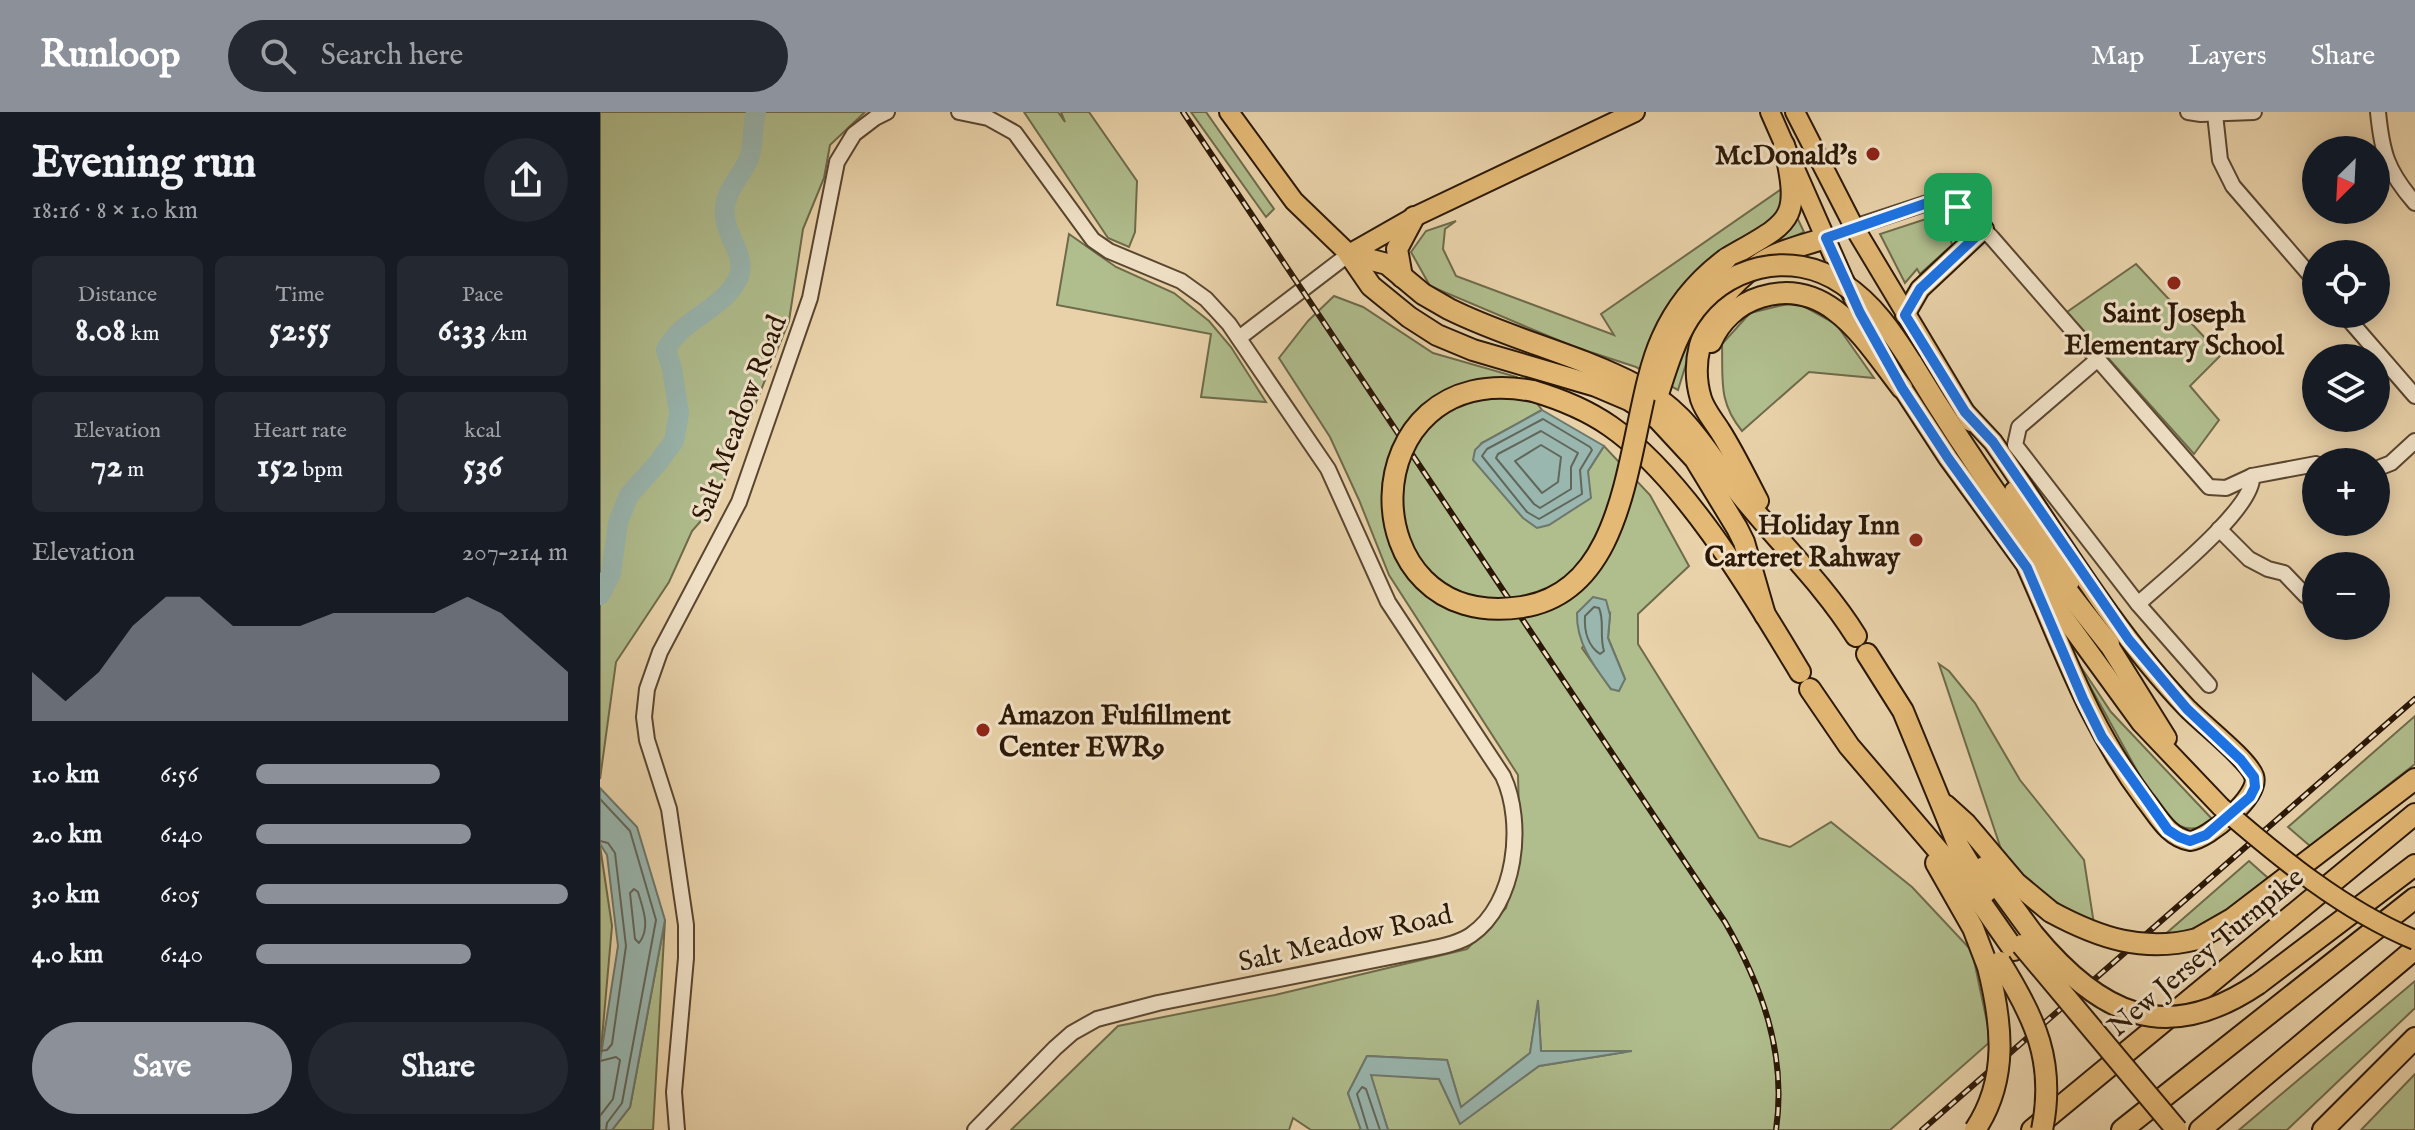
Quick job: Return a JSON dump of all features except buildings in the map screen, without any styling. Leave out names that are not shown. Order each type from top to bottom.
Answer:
[{"type":"highway","points":[[1625,491],[1641,413],[1661,339],[1674,314],[1692,290],[1726,259],[1769,234],[1788,214],[1793,189],[1784,145]]},
{"type":"highway","points":[[1402,277],[1397,249],[1414,217]]},
{"type":"highway","points":[[1778,536],[1704,408],[1697,383],[1699,346],[1706,325],[1719,304],[1752,269],[1776,254],[1826,238]]},
{"type":"highway","points":[[1349,254],[1387,264],[1434,301],[1465,317],[1607,372],[1652,395],[1695,432],[1732,484],[1817,579],[1903,711],[1943,803],[1977,857],[2042,1045],[2047,1089],[2042,1130]]},
{"type":"highway","points":[[1349,254],[1371,286],[1437,335],[1473,350],[1596,386],[1629,400],[1658,419],[1695,459],[1737,528],[1765,615]]},
{"type":"highway","points":[[2109,644],[2067,593],[1999,500],[1875,311],[1834,278],[1809,268],[1784,265],[1761,267],[1739,274],[1710,293],[1682,329],[1669,359],[1625,491],[1611,530],[1591,563],[1566,589],[1545,601],[1519,608],[1479,608],[1443,593],[1421,575],[1404,552],[1392,515],[1393,478],[1405,446],[1427,417],[1457,397],[1491,388],[1533,391],[1563,401],[1596,417],[1641,453],[1678,493],[1765,615],[1849,746],[1972,890],[2012,952],[2165,1130]]},
{"type":"highway","points":[[1720,431],[1705,379],[1710,345],[1729,316],[1746,303],[1767,295],[1802,294],[1836,310],[1856,329],[1902,388]]},
{"type":"highway","points":[[1943,803],[1966,824],[2016,883],[2051,912],[2091,932],[2134,945],[2167,945],[2197,939],[2232,919],[2415,779]]},
{"type":"highway","points":[[1901,809],[1957,900],[2012,952],[2177,1130]]},
{"type":"highway","name":"New Jersey Turnpike","points":[[2032,1130],[2415,814]]},
{"type":"highway","points":[[2012,952],[2051,956],[2090,991],[2106,1001],[2145,1015],[2167,1018],[2207,1012],[2258,984],[2415,865]]},
{"type":"highway","points":[[2122,1130],[2415,898]]},
{"type":"highway","points":[[2200,1130],[2415,949]]},
{"type":"highway","points":[[1975,1130],[1986,1110],[1999,1070],[2000,1024],[2012,952]]},
{"type":"highway","points":[[2323,1130],[2415,1038]]},
{"type":"highway","points":[[2212,1130],[2301,1044]]},
{"type":"highway","points":[[2341,1130],[2415,1047]]},
{"type":"main road","points":[[1229,112],[1294,201],[1349,254],[1414,217],[1635,112]]},
{"type":"main road","points":[[1770,112],[1860,313],[1902,388],[1948,458],[2141,723],[2221,807],[2281,858],[2369,917],[2415,940]]},
{"type":"main road","points":[[1795,112],[1854,227],[1905,315],[2185,768]]},
{"type":"main road","points":[[1826,238],[1854,227]]},
{"type":"main road","points":[[1905,315],[1920,289],[1984,229]]},
{"type":"main road","points":[[1965,412],[1993,442],[2141,655],[2187,709],[2241,760],[2254,777],[2255,787],[2250,797],[2206,835],[2190,841],[2173,834],[2125,772],[2083,699],[2027,568]]},
{"type":"street","name":"Salt Meadow Road","points":[[677,1130],[674,1092],[686,925],[669,809],[647,740],[644,717],[647,689],[660,652],[733,515],[744,487],[810,298],[837,162],[854,134],[887,112]]},
{"type":"street","name":"Salt Meadow Road","points":[[959,112],[988,118],[1015,133],[1093,240],[1118,255],[1181,281],[1218,311],[1328,469],[1388,602],[1507,785],[1513,804],[1514,824],[1505,887],[1494,910],[1470,936],[1452,943],[1158,1003],[1097,1019],[1080,1027],[1055,1048],[975,1130]]},
{"type":"street","points":[[2188,112],[2254,112]]},
{"type":"street","points":[[2378,112],[2382,150],[2387,164],[2415,203]]},
{"type":"street","points":[[2215,114],[2220,160],[2233,186],[2302,266]]},
{"type":"street","points":[[1854,227],[1936,200],[1958,207],[1984,229],[2209,487],[2226,488],[2252,476],[2302,467]]},
{"type":"street","points":[[1239,338],[1349,254]]},
{"type":"street","points":[[2356,328],[2415,396]]},
{"type":"street","points":[[2098,359],[2019,427],[2015,445],[2138,604],[2209,685]]},
{"type":"street","points":[[2390,463],[2415,441]]},
{"type":"street","points":[[2138,604],[2219,529],[2249,495],[2252,476]]},
{"type":"street","points":[[2219,529],[2249,559],[2284,573],[2302,592]]},
{"type":"green space","points":[[600,112],[865,112],[830,145],[824,178],[803,229],[789,321],[714,506],[692,531],[669,582],[616,662],[600,779]]},
{"type":"green space","points":[[1024,112],[1058,112],[1065,122],[1061,112],[1089,112],[1137,181],[1135,232],[1129,247],[1108,238]]},
{"type":"green space","points":[[1191,112],[1206,112],[1274,209],[1266,217]]},
{"type":"green space","points":[[1783,188],[1804,232],[1773,246],[1702,312],[1678,390],[1636,367],[1572,346],[1430,286],[1411,252],[1426,231],[1456,221],[1445,229],[1443,249],[1456,276],[1614,335],[1601,314]]},
{"type":"green space","points":[[1929,218],[1939,218],[1949,231],[1952,245],[1920,274],[1917,269],[1905,283],[1880,234]]},
{"type":"green space","points":[[1069,234],[1116,267],[1174,293],[1209,321],[1231,347],[1266,402],[1201,397],[1211,334],[1057,305]]},
{"type":"green space","points":[[2136,264],[2221,355],[2190,386],[2219,420],[2194,454],[2067,312]]},
{"type":"green space","points":[[1334,296],[1363,307],[1433,353],[1517,377],[1542,410],[1482,443],[1588,471],[1604,446],[1650,495],[1689,566],[1638,614],[1638,644],[1759,838],[1790,847],[1831,822],[1912,887],[1972,951],[1991,1041],[1890,1130],[1388,1130],[1370,1074],[1439,1079],[1460,1123],[1539,1066],[1625,1052],[1541,1051],[1538,1005],[1530,1053],[1461,1108],[1447,1060],[1367,1056],[1348,1093],[1361,1130],[1311,1130],[1293,1118],[1289,1130],[1011,1130],[1118,1026],[1275,995],[1467,949],[1506,908],[1520,854],[1518,775],[1389,575],[1330,437],[1279,358],[1308,321]],"holes":[[[1610,614],[1608,638],[1625,679],[1611,689],[1582,648]]]},
{"type":"green space","points":[[1796,302],[1836,324],[1874,378],[1809,372],[1742,431],[1725,400],[1722,344],[1750,313]]},
{"type":"green space","points":[[2071,652],[2111,712],[2213,820],[2198,828],[2185,828],[2160,812]]},
{"type":"green space","points":[[1939,664],[1949,671],[1975,703],[2020,780],[2084,860],[2094,924],[2038,892],[2002,852]]},
{"type":"green space","points":[[2415,716],[2415,764],[2310,846],[2288,827]]},
{"type":"green space","points":[[600,846],[612,926],[600,1061]]},
{"type":"green space","points":[[2249,861],[2268,878],[2195,930],[2162,937]]},
{"type":"green space","points":[[665,920],[653,1130],[612,1130],[630,1107]]},
{"type":"green space","points":[[2415,981],[2415,1008],[2287,1130],[2239,1130]]},
{"type":"green space","points":[[2415,1074],[2415,1130],[2361,1130]]},
{"type":"water","points":[[1542,410],[1604,446],[1588,471],[1591,498],[1549,525],[1537,528],[1523,518],[1473,460],[1475,450],[1482,443]]},
{"type":"water","points":[[1593,597],[1606,600],[1610,615],[1608,638],[1625,679],[1619,691],[1611,689],[1598,672],[1587,654],[1577,624],[1577,613]]},
{"type":"water","points":[[600,788],[637,827],[665,920],[630,1107],[612,1130],[600,1130],[600,1061],[618,946],[607,855],[600,844]]},
{"type":"water","points":[[1538,1000],[1541,1051],[1632,1051],[1539,1066],[1460,1124],[1439,1079],[1371,1075],[1388,1130],[1361,1130],[1348,1093],[1367,1056],[1447,1060],[1461,1107],[1530,1053]]},
{"type":"waterway","points":[[600,595],[611,574],[618,522],[629,495],[674,441],[679,413],[666,350],[682,330],[724,297],[739,276],[740,261],[726,225],[725,209],[729,194],[750,156],[756,112]]},
{"type":"railway","points":[[1183,112],[1725,922],[1750,971],[1768,1022],[1778,1074],[1776,1130]]},
{"type":"railway","points":[[1922,1130],[2415,699]]},
{"type":"place","name":"McDonald's","points":[[1873,154]]},
{"type":"place","name":"Saint Joseph Elementary School","points":[[2174,283]]},
{"type":"place","name":"Holiday Inn Carteret Rahway","points":[[1916,540]]},
{"type":"place","name":"Amazon Fulfillment Center EWR9","points":[[983,730]]},
{"type":"route","points":[[1936,200],[1958,207],[1984,229],[1920,289],[1905,315],[1965,412],[1993,442],[2129,640],[2187,709],[2251,771],[2255,787],[2246,801],[2213,830],[2196,840],[2184,840],[2168,830],[2102,737],[2027,568],[1902,388],[1860,313],[1826,238],[1936,200]]}]
